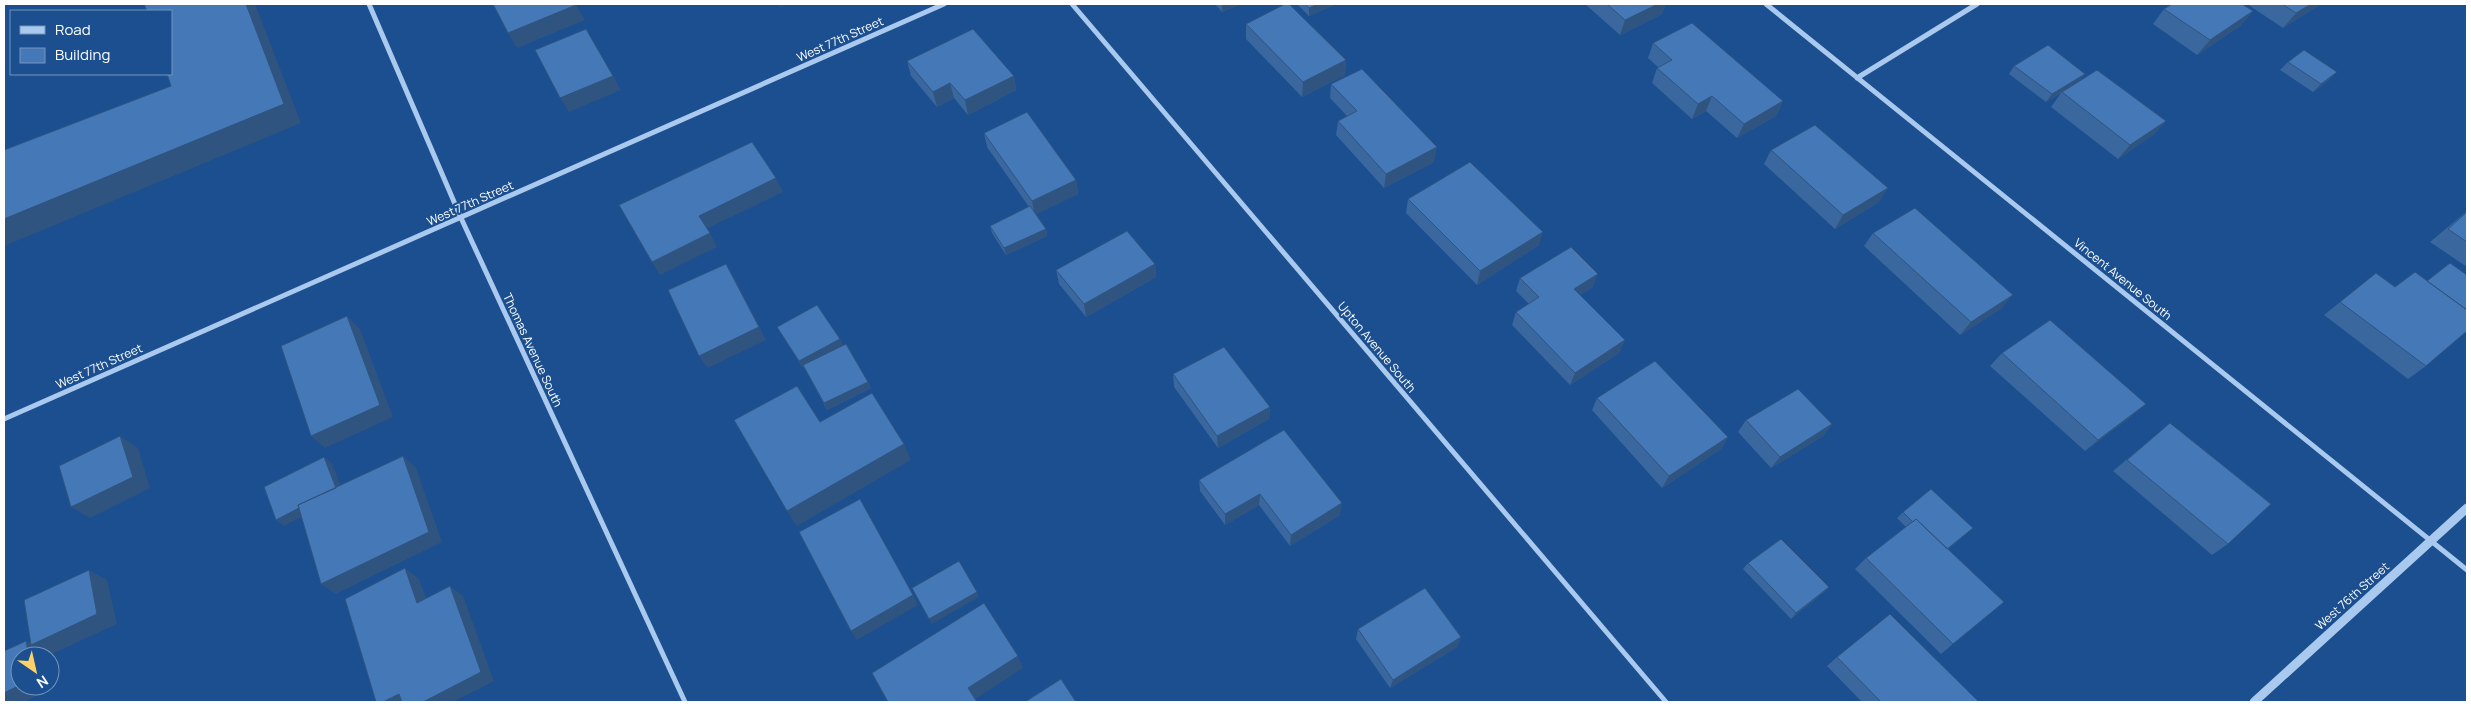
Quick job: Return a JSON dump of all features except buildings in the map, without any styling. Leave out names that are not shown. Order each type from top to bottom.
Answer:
[{"type":"street","name":"Thomas Avenue South","points":[[368,4],[461,218],[685,702]]},
{"type":"street","name":"West 77th Street","points":[[4,419],[944,4]]},
{"type":"street","name":"Upton Avenue South","points":[[1072,4],[1666,702]]},
{"type":"street","name":"Vincent Avenue South","points":[[1766,4],[2432,539],[2467,570]]},
{"type":"street","points":[[1857,78],[1977,4]]},
{"type":"street","name":"West 76th Street","points":[[2254,702],[2467,508]]}]
